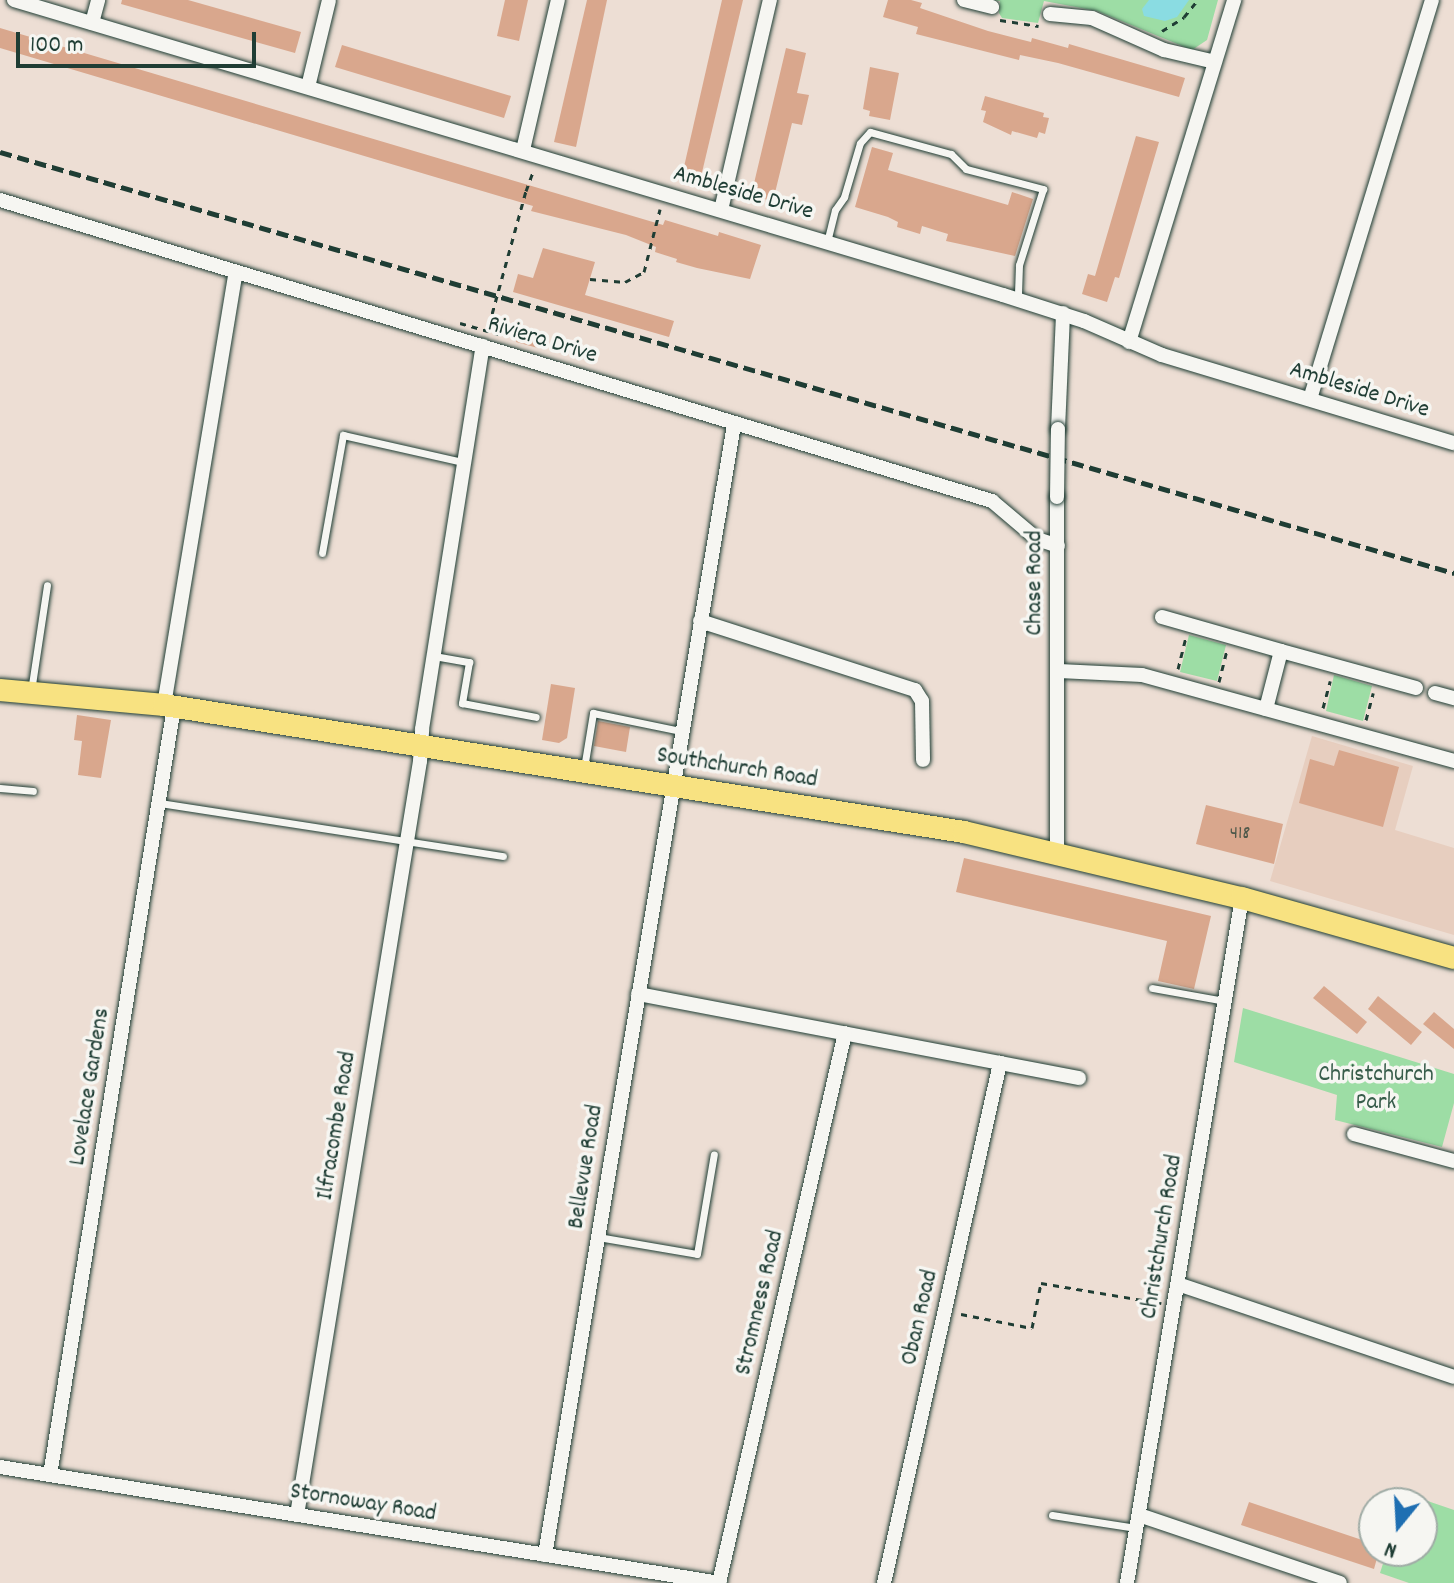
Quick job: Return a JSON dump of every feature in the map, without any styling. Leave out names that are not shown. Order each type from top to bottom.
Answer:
[{"type":"main road","name":"Southchurch Road","points":[[0,690],[169,706],[964,832],[1242,898],[1454,958]]},
{"type":"street","name":"Ambleside Drive","points":[[14,0],[1063,313],[1129,342],[1454,443]]},
{"type":"street","points":[[92,23],[98,0]]},
{"type":"street","points":[[308,87],[329,0]]},
{"type":"street","points":[[523,150],[558,0]]},
{"type":"street","points":[[721,210],[770,0]]},
{"type":"street","points":[[964,0],[992,7]]},
{"type":"street","points":[[1129,342],[1234,0]]},
{"type":"street","points":[[1310,399],[1432,0]]},
{"type":"street","points":[[1050,14],[1092,18],[1150,45],[1215,62]]},
{"type":"street","name":"Riviera Drive","points":[[0,200],[992,501],[1037,539],[1058,546]]},
{"type":"street","name":"Lovelace Gardens","points":[[50,1475],[160,803],[169,706],[236,272]]},
{"type":"street","name":"Chase Road","points":[[1057,853],[1057,497],[1063,313]]},
{"type":"street","name":"Ilfracombe Road","points":[[297,1515],[483,346]]},
{"type":"street","name":"Bellevue Road","points":[[545,1555],[671,785],[734,424]]},
{"type":"street","points":[[1162,617],[1416,688]]},
{"type":"street","points":[[700,621],[915,690],[922,701],[923,760]]},
{"type":"street","points":[[1266,709],[1281,651]]},
{"type":"street","points":[[1059,671],[1142,675],[1454,761]]},
{"type":"street","points":[[1435,693],[1454,698]]},
{"type":"street","name":"Christchurch Road","points":[[1127,1583],[1242,898]]},
{"type":"street","points":[[638,994],[1079,1078]]},
{"type":"street","name":"Stromness Road","points":[[720,1583],[845,1033]]},
{"type":"street","name":"Oban Road","points":[[884,1583],[1000,1063]]},
{"type":"street","points":[[1354,1134],[1454,1161]]},
{"type":"street","points":[[1178,1284],[1454,1377]]},
{"type":"street","name":"Stornoway Road","points":[[0,1467],[720,1583]]},
{"type":"street","points":[[1137,1522],[1340,1583]]},
{"type":"lane","points":[[827,242],[860,143],[870,132],[951,154],[966,169],[1043,189],[1019,265],[1018,300]]},
{"type":"lane","points":[[322,553],[343,435],[466,462]]},
{"type":"lane","points":[[31,693],[47,585]]},
{"type":"lane","points":[[434,656],[469,662],[462,703],[536,717]]},
{"type":"lane","points":[[583,771],[593,713],[681,731]]},
{"type":"lane","points":[[0,788],[33,791]]},
{"type":"lane","points":[[160,803],[503,856]]},
{"type":"lane","points":[[1152,988],[1225,1001]]},
{"type":"lane","points":[[598,1237],[697,1254],[714,1154]]},
{"type":"lane","points":[[1052,1515],[1137,1522]]},
{"type":"path","points":[[1155,31],[1172,26],[1198,0]]},
{"type":"path","points":[[992,7],[1000,21],[1040,26],[1050,14]]},
{"type":"path","points":[[487,330],[538,155]]},
{"type":"path","points":[[590,279],[625,282],[644,272],[665,194]]},
{"type":"path","points":[[1177,673],[1187,631]]},
{"type":"path","points":[[1218,685],[1229,643]]},
{"type":"path","points":[[1322,713],[1334,666]]},
{"type":"path","points":[[1365,724],[1377,677]]},
{"type":"path","points":[[945,1310],[1032,1328],[1041,1283],[1174,1305]]},
{"type":"shaded area","points":[[1312,736],[1413,766],[1395,830],[1454,848],[1454,935],[1270,881]]},
{"type":"green space","points":[[993,0],[1218,0],[1207,40],[1192,50],[1097,11],[1044,1],[1038,23],[1002,18],[1000,1]]},
{"type":"green space","points":[[1189,635],[1226,645],[1217,681],[1180,672]]},
{"type":"green space","points":[[1334,675],[1372,686],[1363,721],[1326,711]]},
{"type":"green space","name":"Christchurch Park","points":[[1243,1008],[1454,1074],[1454,1103],[1442,1147],[1335,1120],[1337,1095],[1234,1062]]},
{"type":"green space","points":[[1438,1505],[1454,1510],[1454,1583],[1409,1583],[1380,1573],[1382,1567],[1438,1567]]},
{"type":"water","points":[[1149,0],[1189,0],[1177,17],[1165,21],[1144,16],[1142,9]]},
{"type":"building","points":[[122,0],[188,0],[301,32],[295,53],[121,4]]},
{"type":"building","points":[[505,0],[528,0],[519,41],[497,36]]},
{"type":"building","points":[[587,0],[607,0],[576,147],[554,142]]},
{"type":"building","points":[[722,0],[743,0],[699,185],[681,180]]},
{"type":"building","points":[[888,0],[911,0],[922,3],[920,8],[988,31],[1068,48],[1069,44],[1185,78],[1179,97],[1058,63],[1020,55],[1019,60],[916,34],[918,27],[883,17]]},
{"type":"building","points":[[0,28],[663,225],[665,220],[761,245],[750,279],[697,268],[676,262],[677,259],[655,252],[656,247],[626,235],[531,211],[533,206],[0,48]]},
{"type":"building","points":[[342,45],[511,96],[504,118],[335,67]]},
{"type":"building","points":[[786,48],[806,53],[797,93],[809,95],[802,125],[792,123],[773,201],[751,196]]},
{"type":"building","points":[[870,67],[899,73],[890,120],[869,116],[870,111],[863,109]]},
{"type":"building","points":[[985,96],[1044,113],[1043,117],[1049,118],[1045,134],[1039,132],[1037,138],[1012,131],[1011,135],[983,122],[986,111],[981,110]]},
{"type":"building","points":[[1136,136],[1159,142],[1119,278],[1115,277],[1107,302],[1082,294],[1088,274],[1095,276]]},
{"type":"building","points":[[872,147],[893,153],[888,170],[1008,205],[1012,192],[1033,199],[1015,256],[946,241],[948,234],[922,226],[920,234],[897,227],[898,222],[888,217],[855,207]]},
{"type":"building","points":[[543,248],[595,262],[585,295],[674,321],[669,337],[513,292],[518,274],[533,278]]},
{"type":"building","points":[[521,326],[544,333],[538,348],[516,342]]},
{"type":"building","points":[[551,684],[575,688],[567,738],[559,743],[542,740]]},
{"type":"building","points":[[77,715],[111,720],[101,778],[78,775],[82,741],[74,740]]},
{"type":"building","points":[[598,721],[630,727],[626,752],[594,746]]},
{"type":"building","points":[[1339,750],[1399,767],[1383,827],[1299,803],[1310,759],[1334,766]]},
{"type":"building","points":[[1206,805],[1283,824],[1274,864],[1196,844]]},
{"type":"building","points":[[964,858],[1211,916],[1194,989],[1158,981],[1167,941],[956,892]]},
{"type":"building","points":[[1324,986],[1367,1022],[1357,1034],[1313,998]]},
{"type":"building","points":[[1378,996],[1422,1032],[1411,1045],[1368,1009]]},
{"type":"building","points":[[1434,1012],[1454,1029],[1454,1049],[1423,1024]]},
{"type":"building","points":[[1249,1502],[1358,1539],[1358,1564],[1241,1525]]},
{"type":"railway","points":[[0,152],[1454,573]]}]
